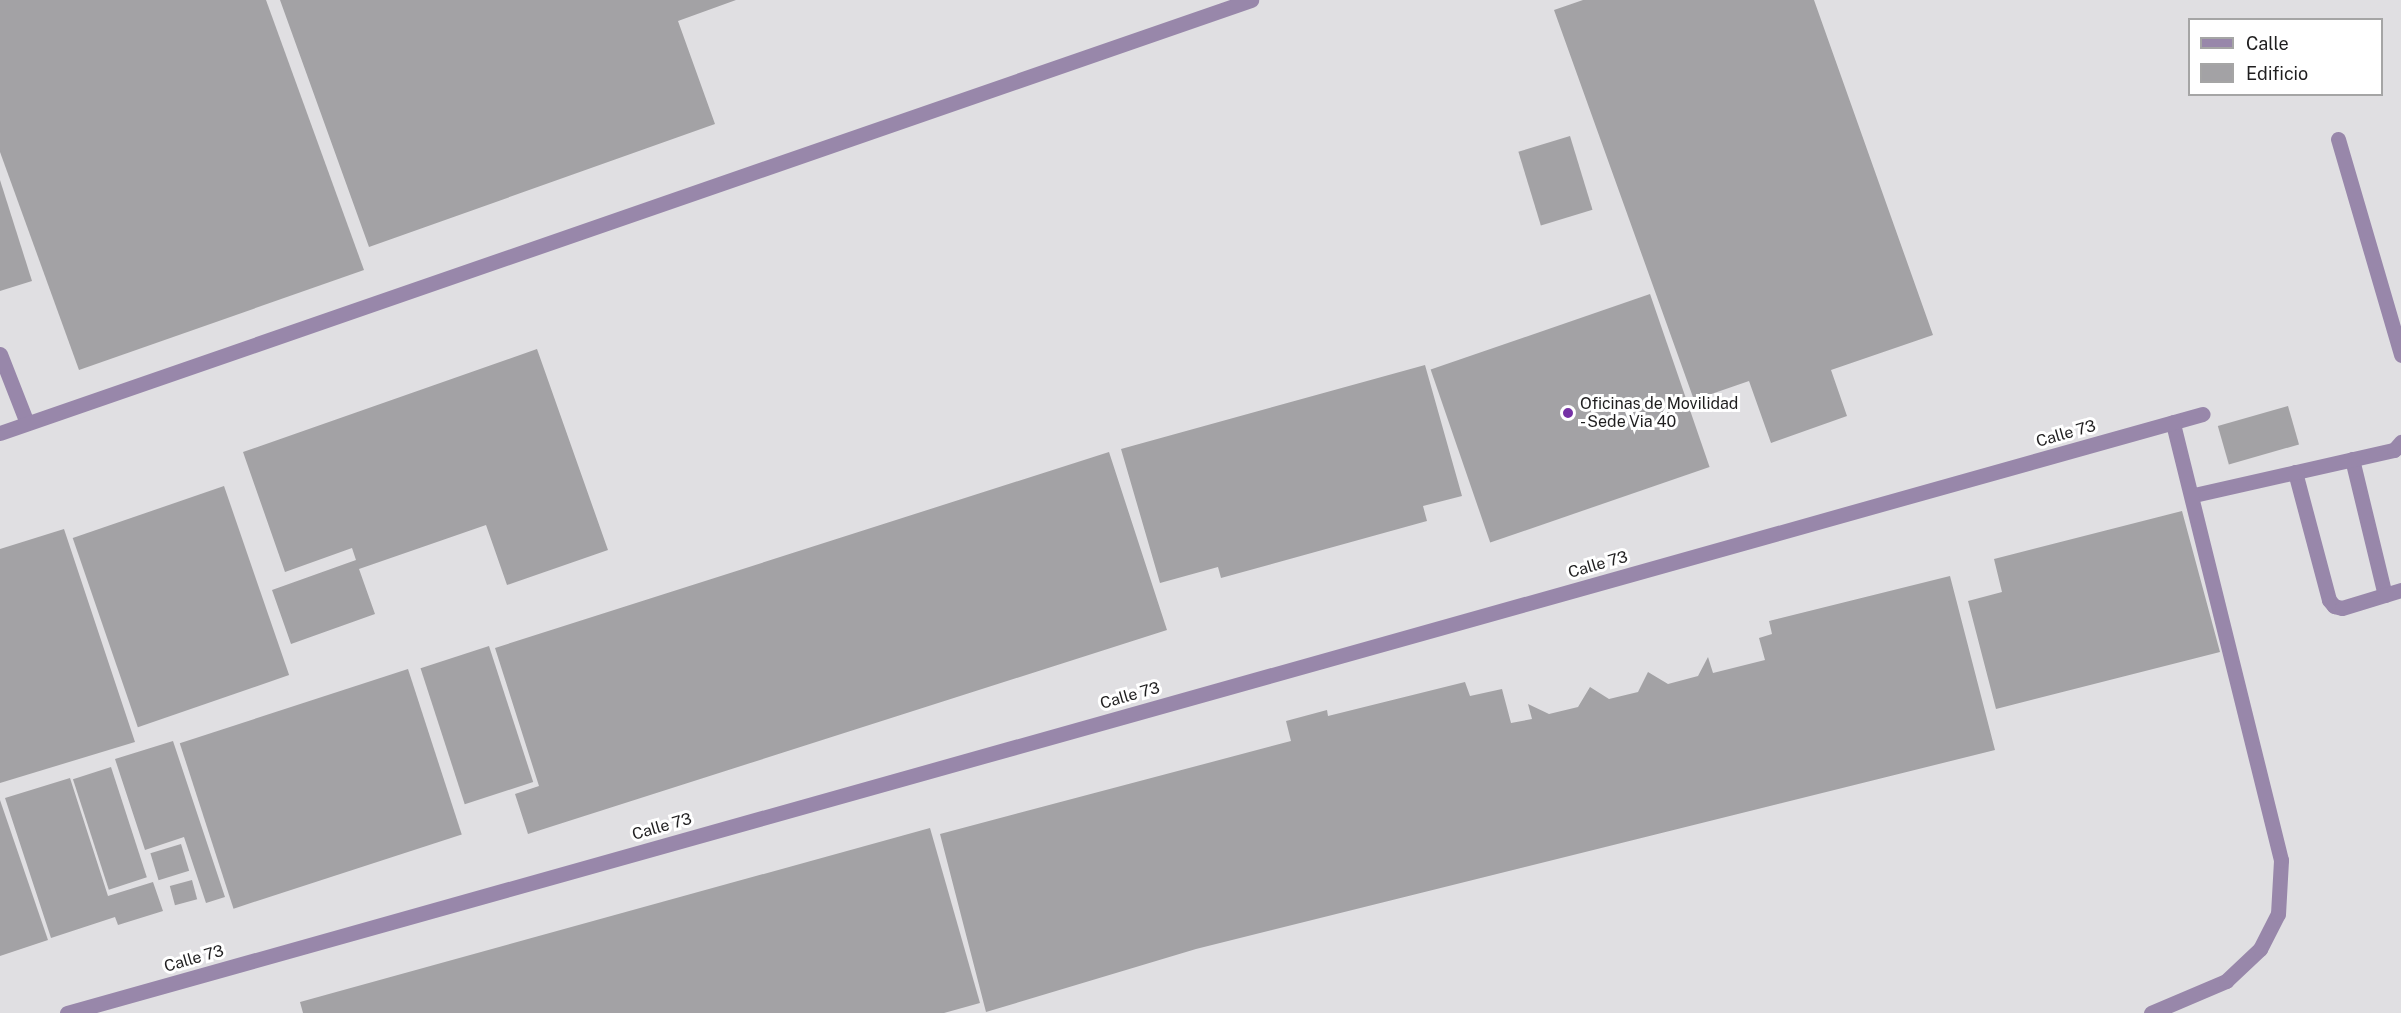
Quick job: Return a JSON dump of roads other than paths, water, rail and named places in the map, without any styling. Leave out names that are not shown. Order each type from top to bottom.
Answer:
[{"type":"street","points":[[0,433],[1251,0]]},
{"type":"street","points":[[2338,139],[2401,356]]},
{"type":"street","points":[[0,354],[27,423]]},
{"type":"street","name":"Calle 73","points":[[66,1013],[2204,414]]},
{"type":"street","points":[[2151,1013],[2226,981],[2259,949],[2278,914],[2281,860],[2194,495],[2173,422]]},
{"type":"street","points":[[2194,495],[2394,450],[2401,442]]},
{"type":"street","points":[[2352,459],[2385,595]]},
{"type":"street","points":[[2295,472],[2329,600],[2342,608],[2401,590]]},
{"type":"place","name":"Oficinas de Movilidad - Sede Via 40","points":[[1568,413]]}]
